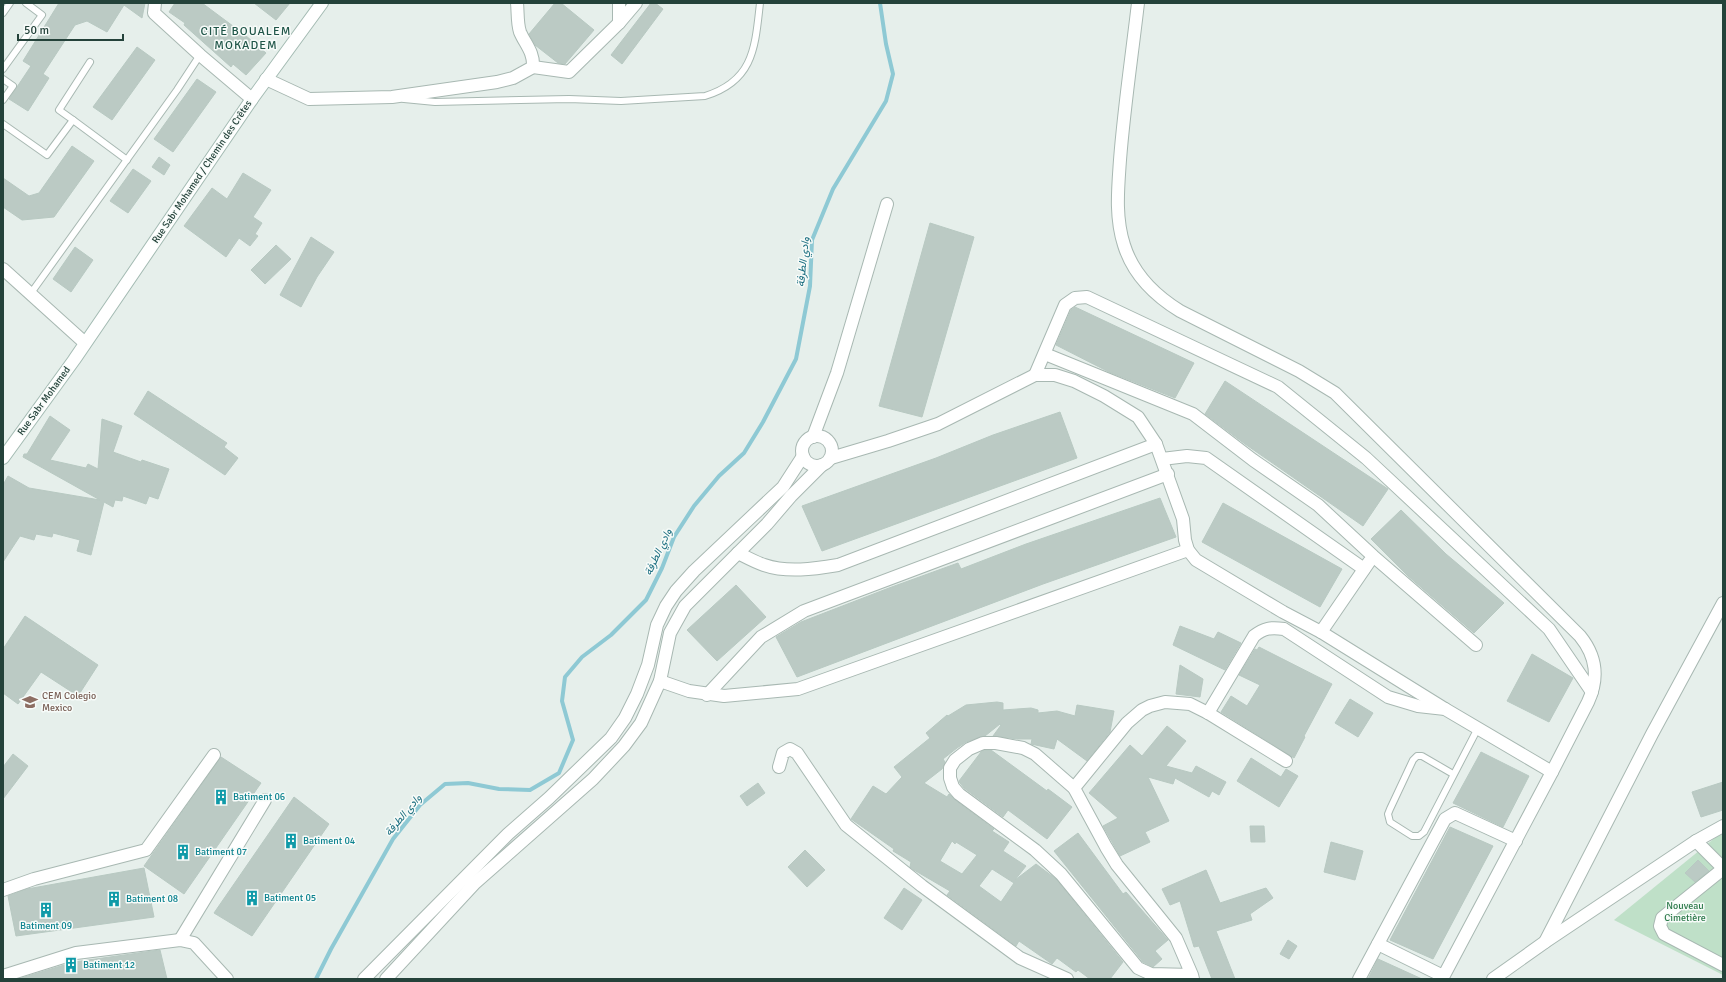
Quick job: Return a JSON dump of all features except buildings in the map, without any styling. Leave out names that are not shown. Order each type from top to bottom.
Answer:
[{"type":"street","points":[[155,3],[154,13],[200,55],[252,99]]},
{"type":"street","name":"Rue Sabr Mohamed / Chemin des Crêtes","points":[[85,343],[252,99],[322,3]]},
{"type":"street","points":[[517,3],[519,30],[531,52],[533,67]]},
{"type":"street","points":[[619,3],[620,23]]},
{"type":"street","points":[[266,79],[309,99],[392,97],[497,82],[513,78],[533,67],[569,72],[620,23],[636,3]]},
{"type":"street","points":[[1138,3],[1122,131],[1117,211],[1119,229],[1124,246],[1140,277],[1165,302],[1180,311],[1299,371],[1335,393],[1580,636],[1588,645],[1593,656],[1595,668],[1592,692],[1516,841],[1442,978],[1378,944]]},
{"type":"street","points":[[364,979],[508,834],[549,798],[611,738],[625,718],[637,694],[648,665],[657,625],[666,606],[676,591],[709,556],[782,487],[803,456],[804,444],[813,437],[837,373],[887,204]]},
{"type":"street","points":[[3,269],[32,293],[85,343]]},
{"type":"street","points":[[1035,375],[1066,305],[1074,298],[1087,297],[1278,387],[1366,458],[1549,629],[1592,692]]},
{"type":"street","name":"Rue Sabr Mohamed","points":[[3,458],[85,343]]},
{"type":"street","points":[[1045,354],[1193,414],[1253,460],[1318,505],[1373,556],[1476,645]]},
{"type":"street","points":[[803,456],[806,461],[811,464],[826,462],[938,424],[1035,375],[1055,375],[1074,381],[1104,396],[1138,417],[1156,444],[1183,519],[1185,540],[1188,550],[1196,560],[1283,612],[1320,632],[1552,772]]},
{"type":"street","points":[[386,979],[475,883],[593,779],[624,746],[641,723],[660,681],[670,633],[679,614],[691,598],[738,553],[826,462],[832,447],[824,438],[813,437]]},
{"type":"street","points":[[738,553],[764,565],[783,569],[801,570],[838,566],[1156,444]]},
{"type":"street","points":[[1162,459],[1187,456],[1206,458],[1364,569]]},
{"type":"street","points":[[707,695],[760,637],[804,611],[1168,474]]},
{"type":"street","points":[[660,681],[674,687],[707,695],[724,696],[798,689],[1188,550]]},
{"type":"street","points":[[1320,632],[1373,556]]},
{"type":"street","points":[[1545,942],[1652,734],[1723,603]]},
{"type":"street","points":[[1208,713],[1254,636],[1263,629],[1273,627],[1284,629],[1388,697],[1418,706],[1445,708]]},
{"type":"street","points":[[1074,788],[1127,723],[1142,710],[1164,702],[1190,704],[1208,713],[1286,761]]},
{"type":"street","points":[[983,743],[1009,745],[1023,748],[1035,754],[1074,788],[1106,847],[1118,865],[1176,938],[1192,977],[1151,974],[1138,968],[1061,874],[1047,860],[953,787],[950,778],[950,768],[955,760],[969,749],[983,743]]},
{"type":"street","points":[[779,767],[783,753],[790,749],[797,753],[846,825],[922,886],[1020,958],[1067,979]]},
{"type":"street","points":[[3,890],[34,879],[146,850],[214,755]]},
{"type":"street","points":[[180,940],[265,800]]},
{"type":"street","points":[[1360,979],[1446,819],[1455,813],[1516,841]]},
{"type":"street","points":[[1493,979],[1545,942],[1696,841],[1723,826]]},
{"type":"street","points":[[1696,841],[1723,868],[1662,918],[1660,926],[1664,934],[1723,965]]},
{"type":"street","points":[[3,976],[76,953],[180,940],[194,943],[227,979]]},
{"type":"lane","points":[[3,13],[10,3]]},
{"type":"lane","points":[[3,69],[42,15],[26,3]]},
{"type":"lane","points":[[392,97],[415,101],[435,102],[569,99],[621,101],[705,96],[718,93],[738,78],[746,68],[752,56],[760,3]]},
{"type":"lane","points":[[32,293],[177,90],[200,55]]},
{"type":"lane","points":[[90,62],[59,110],[127,160]]},
{"type":"lane","points":[[3,78],[13,86],[3,100]]},
{"type":"lane","points":[[3,124],[47,156],[73,120]]},
{"type":"lane","points":[[1453,774],[1422,756],[1417,756],[1413,760],[1390,809],[1388,814],[1390,822],[1412,836],[1419,836],[1424,832],[1478,728]]},
{"type":"green space","name":"Nouveau Cimetière","points":[[1723,834],[1723,975],[1614,920],[1716,837]]},
{"type":"waterway","name":"وادي الطرفة","points":[[316,979],[331,949],[393,839],[420,805],[445,784],[468,783],[499,789],[530,790],[559,773],[573,740],[562,701],[565,677],[582,657],[611,635],[646,600],[662,568],[674,537],[694,506],[719,476],[744,453],[763,422],[796,359],[810,286],[812,240],[833,189],[886,101],[893,74],[886,44],[880,3]]},
{"type":"place","name":"CEM Colegio Mexico","points":[[30,702]]},
{"type":"place","name":"Batiment 06","points":[[221,797]]},
{"type":"place","name":"Batiment 04","points":[[291,841]]},
{"type":"place","name":"Batiment 07","points":[[183,852]]},
{"type":"place","name":"Batiment 05","points":[[252,898]]},
{"type":"place","name":"Batiment 08","points":[[114,899]]},
{"type":"place","name":"Batiment 09","points":[[46,910]]},
{"type":"place","name":"Batiment 12","points":[[71,965]]},
{"type":"district","name":"CITÉ BOUALEM MOKADEM","points":[[246,38]]}]
